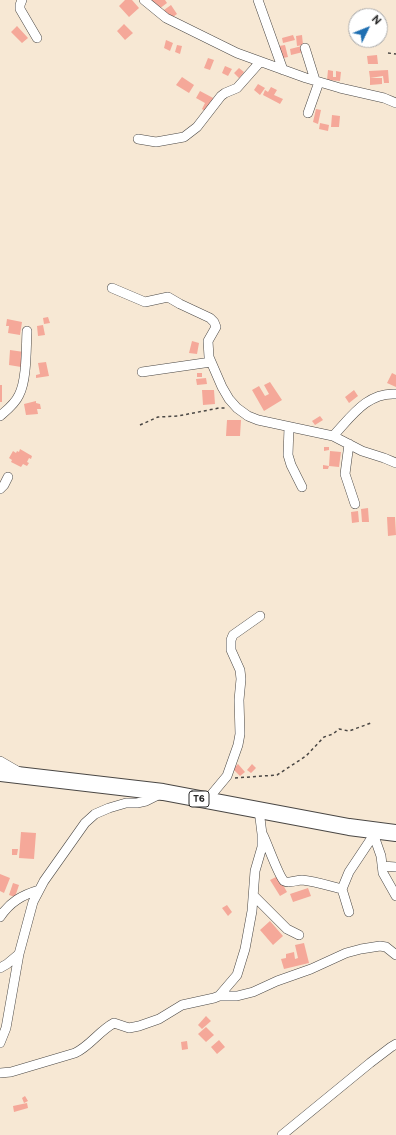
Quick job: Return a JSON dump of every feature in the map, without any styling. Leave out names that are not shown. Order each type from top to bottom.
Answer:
[{"type":"highway","name":"T6","points":[[0,773],[163,792],[375,833],[396,833]]},
{"type":"street","points":[[22,0],[20,9],[37,38]]},
{"type":"street","points":[[144,0],[158,12],[174,22],[237,53],[317,81],[384,98],[396,104]]},
{"type":"street","points":[[258,0],[283,70]]},
{"type":"street","points":[[305,48],[317,81],[308,114]]},
{"type":"street","points":[[138,139],[156,142],[184,137],[189,134],[197,127],[221,96],[237,88],[260,62]]},
{"type":"street","points":[[112,288],[145,302],[168,297],[210,318],[216,327],[208,341],[208,350],[211,362],[229,399],[237,408],[248,416],[258,420],[333,436],[362,451],[396,463]]},
{"type":"street","points":[[0,416],[12,406],[20,394],[26,367],[27,331]]},
{"type":"street","points":[[142,372],[211,362]]},
{"type":"street","points":[[333,436],[368,400],[386,393],[396,394]]},
{"type":"street","points":[[288,427],[288,455],[291,465],[302,487]]},
{"type":"street","points":[[349,444],[345,474],[355,504]]},
{"type":"street","points":[[0,488],[4,485],[8,476]]},
{"type":"street","points":[[207,800],[227,776],[238,746],[240,734],[239,706],[241,679],[240,670],[231,650],[231,640],[233,635],[260,616]]},
{"type":"street","points":[[0,761],[27,776]]},
{"type":"street","points":[[0,1043],[6,1028],[19,954],[33,902],[39,890],[85,823],[94,814],[126,803],[146,801],[163,792]]},
{"type":"street","points":[[219,996],[240,970],[245,949],[254,896],[255,871],[262,847],[259,810]]},
{"type":"street","points":[[375,833],[381,856],[383,873],[396,896]]},
{"type":"street","points":[[349,912],[342,889],[349,872],[375,833]]},
{"type":"street","points":[[262,834],[279,874],[284,881],[300,880],[342,889]]},
{"type":"street","points":[[382,866],[396,867]]},
{"type":"street","points":[[0,917],[9,905],[24,894],[39,890]]},
{"type":"street","points":[[254,896],[287,929],[298,936]]},
{"type":"street","points":[[0,1073],[11,1072],[75,1053],[84,1049],[114,1023],[128,1028],[139,1026],[159,1019],[182,1005],[207,1001],[219,996],[237,996],[253,992],[277,981],[311,969],[346,953],[380,946],[386,947],[396,955]]},
{"type":"street","points":[[0,968],[19,954]]},
{"type":"street","points":[[282,1135],[370,1063],[396,1044]]},
{"type":"path","points":[[388,52],[396,54]]},
{"type":"path","points":[[140,425],[158,417],[178,416],[219,408],[237,408]]},
{"type":"path","points":[[227,776],[235,778],[277,775],[306,756],[324,737],[339,730],[349,731],[371,722]]},
{"type":"building","points":[[125,0],[132,0],[139,8],[129,17],[119,6]]},
{"type":"building","points":[[151,0],[165,0],[167,3],[159,9]]},
{"type":"building","points":[[171,5],[177,14],[170,19],[164,10]]},
{"type":"building","points":[[124,24],[133,33],[125,40],[117,31]]},
{"type":"building","points":[[17,26],[28,38],[22,43],[11,32]]},
{"type":"building","points":[[293,35],[295,40],[283,43],[282,38]]},
{"type":"building","points":[[302,35],[303,45],[297,46],[296,36]]},
{"type":"building","points":[[166,40],[173,43],[170,51],[164,48]]},
{"type":"building","points":[[177,45],[182,46],[180,54],[175,52]]},
{"type":"building","points":[[285,45],[288,57],[283,58],[279,46]]},
{"type":"building","points":[[302,46],[303,52],[291,55],[290,49]]},
{"type":"building","points":[[377,55],[378,64],[368,64],[367,56]]},
{"type":"building","points":[[208,58],[214,60],[210,70],[204,68]]},
{"type":"building","points":[[225,66],[232,69],[228,76],[222,73]]},
{"type":"building","points":[[239,68],[244,72],[239,78],[234,73]]},
{"type":"building","points":[[328,70],[333,71],[333,77],[336,77],[336,71],[341,72],[340,81],[327,80]]},
{"type":"building","points":[[388,70],[389,83],[384,83],[383,76],[370,78],[369,71]]},
{"type":"building","points":[[182,77],[194,85],[189,93],[176,85]]},
{"type":"building","points":[[370,78],[382,78],[382,84],[370,85]]},
{"type":"building","points":[[258,84],[265,88],[260,95],[254,90]]},
{"type":"building","points":[[271,87],[277,90],[274,95],[283,99],[280,104],[263,95],[265,90],[268,92]]},
{"type":"building","points":[[200,91],[215,99],[208,113],[202,109],[205,103],[196,98]]},
{"type":"building","points":[[316,109],[321,110],[318,124],[313,122]]},
{"type":"building","points":[[332,115],[340,116],[339,127],[331,127]]},
{"type":"building","points":[[320,123],[329,125],[328,131],[319,129]]},
{"type":"building","points":[[48,317],[50,323],[44,324],[43,318]]},
{"type":"building","points":[[7,319],[22,322],[20,335],[8,333],[9,326],[6,326]]},
{"type":"building","points":[[43,325],[45,335],[38,336],[37,326]]},
{"type":"building","points":[[192,341],[199,343],[197,354],[189,353]]},
{"type":"building","points":[[10,350],[24,352],[21,367],[9,365]]},
{"type":"building","points":[[46,362],[49,376],[36,378],[36,375],[40,374],[38,363]]},
{"type":"building","points":[[197,373],[202,373],[202,377],[197,377]]},
{"type":"building","points":[[392,373],[396,375],[396,387],[387,383]]},
{"type":"building","points":[[206,378],[207,384],[197,385],[196,379]]},
{"type":"building","points":[[270,382],[282,400],[264,411],[252,390],[259,386],[265,396],[269,394],[264,385]]},
{"type":"building","points":[[0,385],[2,385],[2,402],[0,402]]},
{"type":"building","points":[[202,390],[214,390],[215,404],[203,405]]},
{"type":"building","points":[[354,390],[358,396],[349,403],[345,397]]},
{"type":"building","points":[[36,401],[36,403],[40,404],[41,409],[37,409],[38,414],[26,415],[24,404]]},
{"type":"building","points":[[320,416],[323,420],[315,425],[312,421]]},
{"type":"building","points":[[227,420],[241,420],[240,436],[226,436]]},
{"type":"building","points":[[324,447],[329,447],[329,450],[324,451]]},
{"type":"building","points":[[20,449],[32,456],[27,462],[29,463],[27,466],[23,464],[21,467],[11,462],[12,460],[9,458],[13,451],[16,453],[17,451],[19,452]]},
{"type":"building","points":[[330,451],[341,452],[339,467],[329,466]]},
{"type":"building","points":[[323,465],[329,466],[328,469],[323,469]]},
{"type":"building","points":[[368,508],[369,522],[362,522],[361,509]]},
{"type":"building","points":[[358,511],[359,522],[352,523],[351,512]]},
{"type":"building","points":[[387,517],[395,517],[396,535],[388,536]]},
{"type":"building","points":[[238,764],[245,772],[240,776],[233,769]]},
{"type":"building","points":[[252,764],[256,768],[251,773],[247,770]]},
{"type":"building","points":[[21,832],[36,833],[34,859],[19,858]]},
{"type":"building","points":[[12,849],[18,849],[17,855],[12,855]]},
{"type":"building","points":[[0,874],[10,878],[4,893],[0,891]]},
{"type":"building","points":[[278,876],[287,892],[280,896],[270,880]]},
{"type":"building","points":[[13,883],[19,885],[15,897],[9,895]]},
{"type":"building","points":[[308,888],[311,896],[293,902],[290,894]]},
{"type":"building","points":[[227,905],[232,912],[228,916],[222,908]]},
{"type":"building","points":[[270,921],[283,936],[273,945],[260,930]]},
{"type":"building","points":[[304,943],[309,963],[284,969],[281,959],[286,958],[286,954],[294,952],[295,959],[298,958],[295,945]]},
{"type":"building","points":[[206,1016],[211,1021],[202,1029],[198,1025]]},
{"type":"building","points":[[206,1027],[214,1035],[206,1042],[198,1034]]},
{"type":"building","points":[[219,1040],[225,1047],[217,1054],[211,1047]]},
{"type":"building","points":[[187,1041],[188,1049],[182,1050],[181,1042]]},
{"type":"building","points":[[25,1096],[28,1101],[24,1103],[22,1098]]},
{"type":"building","points":[[27,1103],[28,1108],[14,1112],[13,1106]]}]
